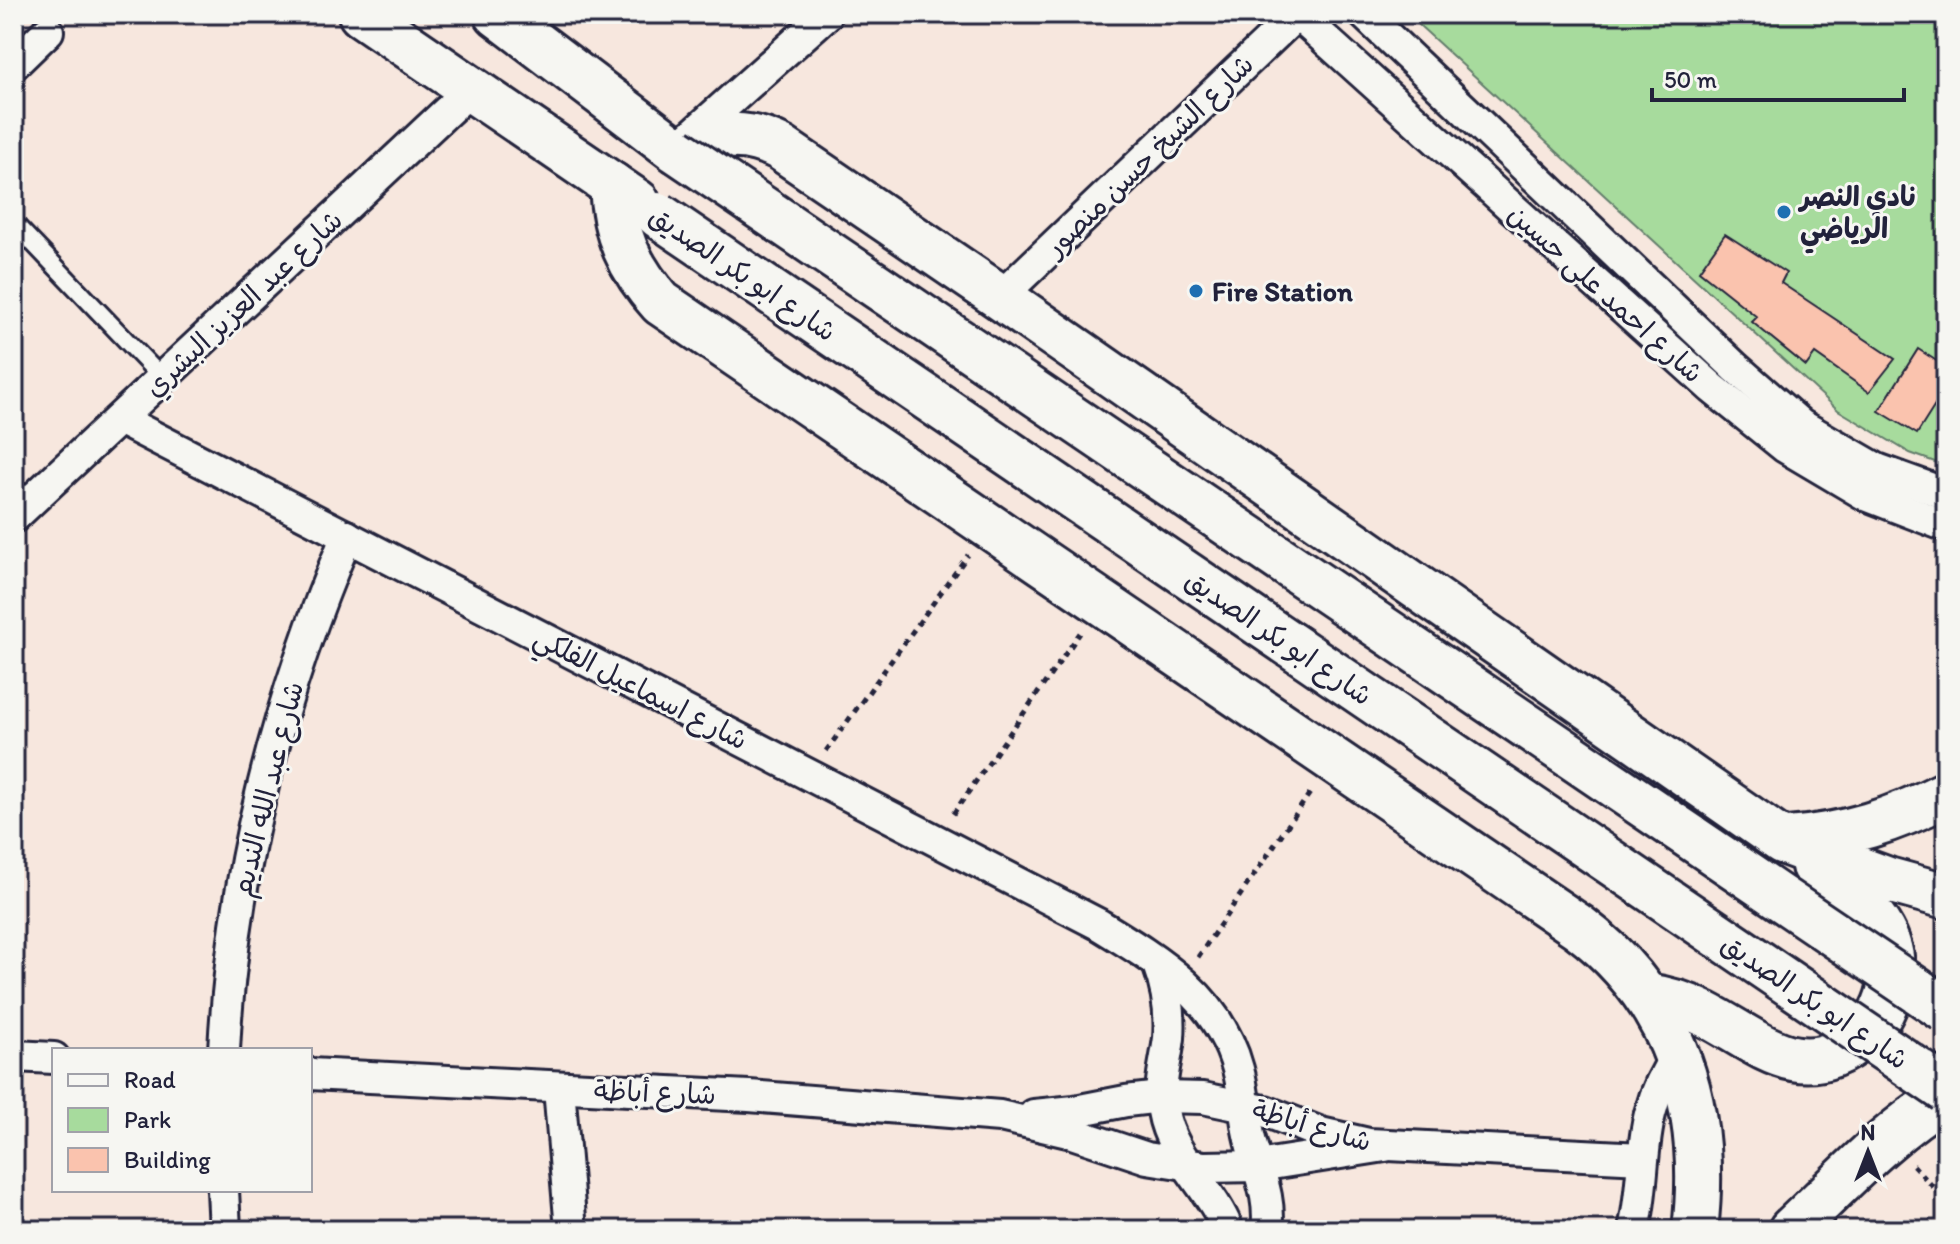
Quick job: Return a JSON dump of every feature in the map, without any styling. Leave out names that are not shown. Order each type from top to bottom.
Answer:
[{"type":"main road","name":"شارع ابو بكر الصديق","points":[[361,14],[1946,1093]]},
{"type":"main road","points":[[497,14],[676,150],[1946,1010]]},
{"type":"main road","points":[[676,150],[725,135],[747,135],[781,148],[1782,841],[1862,904],[1882,929],[1891,959],[1889,992],[1884,1007],[1866,1033],[1854,1043],[1825,1057],[1777,1055],[1693,1009],[1647,996]]},
{"type":"main road","name":"شارع ابو بكر الصديق","points":[[612,185],[613,210],[629,260],[643,283],[661,303],[1595,939],[1623,965],[1647,996],[1678,1054],[1689,1096],[1696,1143],[1698,1194],[1695,1230]]},
{"type":"main road","points":[[1782,841],[1831,836],[1878,825],[1946,794]]},
{"type":"main road","points":[[1782,841],[1888,880],[1946,896]]},
{"type":"main road","points":[[1791,1230],[1863,1159],[1946,1093]]},
{"type":"street","points":[[676,150],[827,14]]},
{"type":"street","name":"شارع احمد على حسين","points":[[1297,14],[1712,388],[1785,447],[1866,495],[1946,526]]},
{"type":"street","name":"شارع الشيخ حسن منصور","points":[[1000,297],[1297,14]]},
{"type":"street","name":"شارع احمد على حسين","points":[[1364,14],[1735,367],[1801,425],[1877,469],[1946,494]]},
{"type":"street","points":[[14,64],[48,31]]},
{"type":"street","name":"شارع عبد العزيز البشري","points":[[14,517],[472,88]]},
{"type":"street","name":"شارع اسماعيل الفلكي","points":[[119,419],[1098,924],[1170,972],[1203,1001],[1227,1039],[1239,1071],[1251,1143],[1267,1195],[1267,1230]]},
{"type":"street","name":"شارع عبد الله النديم","points":[[224,1048],[239,902],[264,782],[298,664],[347,536]]},
{"type":"street","points":[[1170,972],[1167,993],[1170,1024],[1160,1083],[1169,1133],[1186,1165],[1215,1202],[1228,1230]]},
{"type":"street","points":[[1634,1230],[1644,1136],[1661,1083],[1678,1054]]},
{"type":"street","points":[[14,1056],[52,1058]]},
{"type":"street","name":"شارع أباظة","points":[[312,1074],[749,1096],[1000,1116],[1056,1114],[1161,1097],[1203,1098],[1244,1105],[1337,1138],[1385,1146],[1642,1158]]},
{"type":"street","points":[[559,1088],[571,1230]]},
{"type":"street","name":"شارع أباظة","points":[[1000,1116],[1054,1127],[1147,1158],[1186,1165],[1258,1166],[1385,1146]]},
{"type":"street","points":[[223,1192],[225,1230]]},
{"type":"lane","points":[[14,223],[162,378]]},
{"type":"path","points":[[809,775],[989,526]]},
{"type":"path","points":[[935,840],[1102,602]]},
{"type":"path","points":[[1170,972],[1333,760]]},
{"type":"path","points":[[1888,1138],[1946,1201]]},
{"type":"green space","name":"نادي النصر الرياضي","points":[[1407,14],[1946,14],[1946,466],[1910,453],[1838,410]]},
{"type":"building","points":[[1725,234],[1786,273],[1781,283],[1895,359],[1869,392],[1815,354],[1806,366],[1752,322],[1757,317],[1699,271]]},
{"type":"building","points":[[1918,349],[1946,367],[1946,388],[1917,434],[1879,411]]},
{"type":"place","name":"نادي النصر الرياضي","points":[[1784,212]]},
{"type":"place","name":"Fire Station","points":[[1196,291]]}]
